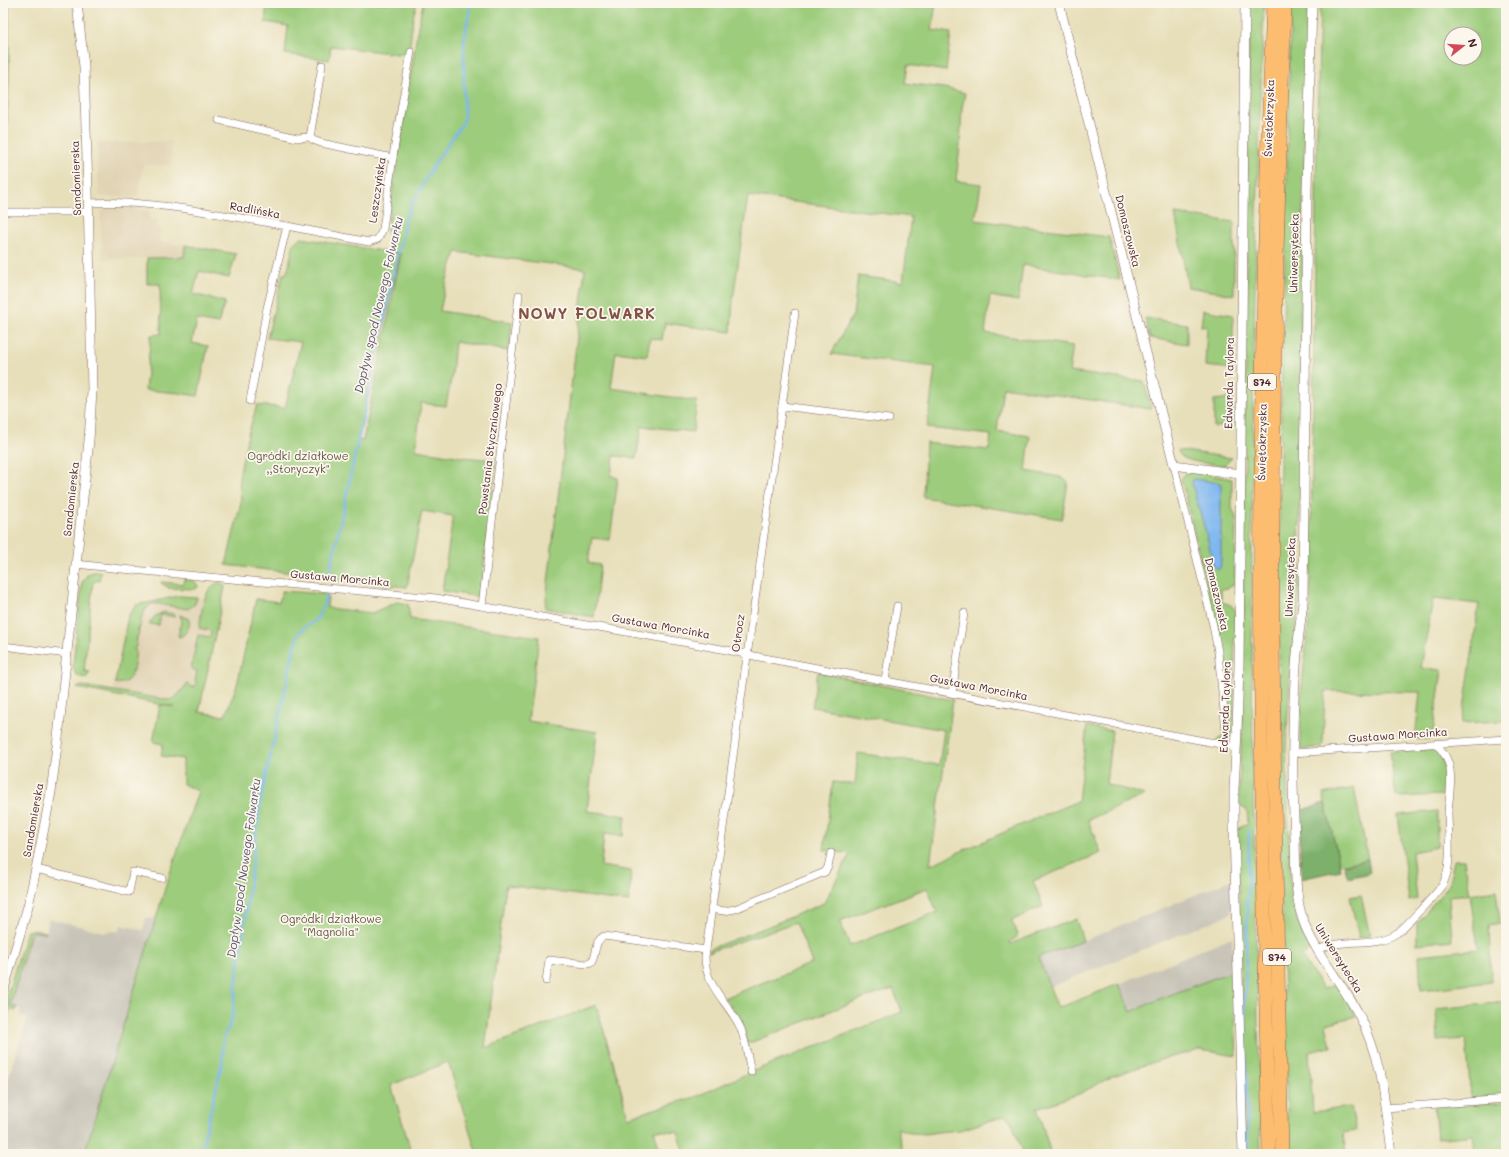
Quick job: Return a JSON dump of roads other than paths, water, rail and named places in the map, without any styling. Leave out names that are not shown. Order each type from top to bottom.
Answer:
[{"type":"highway","name":"Świętokrzyska","points":[[1268,760],[1261,623],[1262,403],[1267,156],[1273,3]]},
{"type":"highway","name":"Świętokrzyska","points":[[1268,760],[1273,609],[1275,389],[1285,3]]},
{"type":"highway","name":"S74","points":[[1268,760],[1269,1154]]},
{"type":"highway","name":"S74","points":[[1268,760],[1282,1154]]},
{"type":"street","name":"Sandomierska","points":[[3,992],[36,869],[54,770],[89,440],[92,391],[89,208],[84,67],[77,3]]},
{"type":"street","name":"Domaszowska","points":[[1059,3],[1213,625],[1218,652],[1226,731]]},
{"type":"street","name":"Edwarda Taylora","points":[[1243,1154],[1234,830],[1239,665],[1246,3]]},
{"type":"street","name":"Uniwersytecka","points":[[1312,3],[1306,188],[1303,603],[1294,668],[1292,711],[1293,806],[1298,897],[1303,920],[1318,950],[1353,1003],[1369,1035],[1380,1071],[1391,1154]]},
{"type":"street","name":"Leszczyńska","points":[[287,226],[369,242],[378,240],[383,229],[393,158],[411,52]]},
{"type":"street","points":[[310,137],[322,65]]},
{"type":"street","points":[[219,120],[297,138],[310,137],[321,143],[393,158]]},
{"type":"street","name":"Radlińska","points":[[3,212],[89,208],[139,203],[287,226],[268,303],[250,401]]},
{"type":"street","name":"Powstania Styczniowego","points":[[482,606],[520,295]]},
{"type":"street","name":"Otrocz","points":[[752,1072],[741,1030],[724,1002],[716,993],[708,978],[706,954],[746,654],[768,510],[795,313]]},
{"type":"street","points":[[782,406],[889,419]]},
{"type":"street","points":[[1174,465],[1240,474]]},
{"type":"street","name":"Gustawa Morcinka","points":[[76,564],[424,597],[482,606],[746,654],[1236,747]]},
{"type":"street","points":[[885,681],[897,606]]},
{"type":"street","points":[[952,693],[964,613]]},
{"type":"street","points":[[3,646],[67,654]]},
{"type":"street","name":"Gustawa Morcinka","points":[[1292,753],[1506,739]]},
{"type":"street","points":[[1318,950],[1337,943],[1386,939],[1398,933],[1442,885],[1446,875],[1448,861],[1450,769],[1443,751],[1436,744]]},
{"type":"street","points":[[711,909],[724,911],[735,909],[825,872],[828,867],[831,853]]},
{"type":"street","points":[[36,869],[128,892],[133,872],[162,878]]},
{"type":"street","points":[[546,981],[549,960],[591,964],[594,959],[596,945],[599,939],[604,936],[706,954]]},
{"type":"street","points":[[1386,1108],[1506,1098]]},
{"type":"water","points":[[1193,479],[1220,483],[1221,485],[1221,561],[1220,568],[1218,570],[1213,565],[1208,540],[1192,484]]},
{"type":"waterway","name":"Dopływ spod Nowego Folwarku","points":[[329,576],[405,221],[411,206],[435,163],[464,121],[464,41],[471,3]]},
{"type":"waterway","name":"Dopływ spod Nowego Folwarku","points":[[200,1154],[222,1064],[223,1040],[232,1019],[260,803],[295,646],[300,631],[316,620],[322,609],[327,594]]},
{"type":"waterway","points":[[1246,967],[1249,831]]},
{"type":"waterway","points":[[1246,971],[1245,997],[1248,1154]]},
{"type":"district","name":"NOWY FOLWARK","points":[[587,314]]},
{"type":"park label","name":"Ogródki działkowe ,,Storyczyk\"","points":[[298,462]]},
{"type":"park label","name":"Ogródki działkowe \"Magnolia\"","points":[[331,925]]}]
